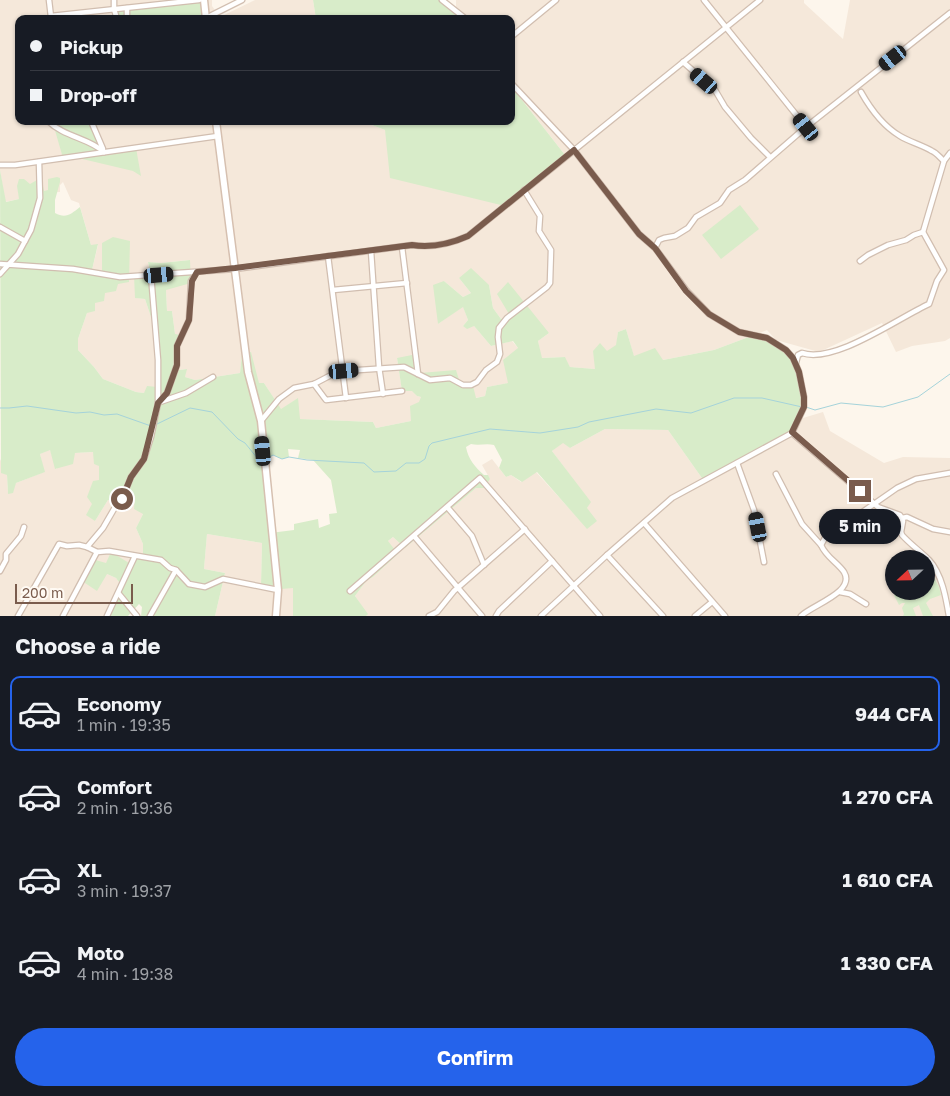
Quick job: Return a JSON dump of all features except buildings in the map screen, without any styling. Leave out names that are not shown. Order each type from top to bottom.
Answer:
[{"type":"main road","points":[[204,0],[206,15]]},
{"type":"main road","points":[[217,125],[248,372],[261,421],[278,590],[276,616]]},
{"type":"street","points":[[49,0],[51,15]]},
{"type":"street","points":[[114,0],[116,15]]},
{"type":"street","points":[[72,15],[199,0]]},
{"type":"street","points":[[212,15],[242,0]]},
{"type":"street","points":[[442,0],[461,15]]},
{"type":"street","points":[[515,34],[556,0]]},
{"type":"street","points":[[704,0],[806,127]]},
{"type":"street","points":[[0,264],[73,269],[120,277],[150,276],[235,268],[412,245],[425,247],[457,241],[468,236],[760,0]]},
{"type":"street","points":[[127,8],[127,15]]},
{"type":"street","points":[[655,248],[659,240],[675,236],[688,228],[696,217],[720,203],[729,190],[745,180],[806,127],[950,13]]},
{"type":"street","points":[[682,62],[715,90],[725,108],[770,157]]},
{"type":"street","points":[[515,87],[574,150],[639,234],[655,248],[686,291],[709,314],[739,332],[767,338],[786,350],[796,363],[804,397],[804,407],[792,432],[672,498],[606,555],[543,616]]},
{"type":"street","points":[[861,92],[879,117],[898,134],[915,144],[932,150],[944,161]]},
{"type":"street","points":[[53,125],[60,130],[98,146],[104,152]]},
{"type":"street","points":[[93,125],[104,152]]},
{"type":"street","points":[[0,165],[39,162],[218,136]]},
{"type":"street","points":[[796,363],[798,355],[802,353],[809,355],[830,353],[854,344],[929,304],[936,281],[944,270],[923,232],[944,161],[950,153]]},
{"type":"street","points":[[0,274],[18,254],[30,230],[40,198],[39,162]]},
{"type":"street","points":[[261,421],[278,399],[294,388],[314,384],[335,373],[344,371],[379,368],[382,370],[404,367],[430,380],[450,378],[463,385],[470,386],[477,382],[486,370],[497,362],[500,354],[499,328],[507,318],[550,283],[550,250],[540,231],[540,216],[524,190]]},
{"type":"street","points":[[0,227],[25,241]]},
{"type":"street","points":[[860,261],[888,245],[906,240],[923,232]]},
{"type":"street","points":[[402,247],[418,374]]},
{"type":"street","points":[[371,251],[379,368],[383,394]]},
{"type":"street","points":[[328,256],[346,398]]},
{"type":"street","points":[[158,403],[167,393],[177,365],[177,346],[189,320],[192,281],[197,272]]},
{"type":"street","points":[[87,547],[122,499],[131,477],[144,459],[158,403],[158,360],[150,276]]},
{"type":"street","points":[[333,290],[407,283]]},
{"type":"street","points":[[158,403],[186,393],[213,378]]},
{"type":"street","points":[[314,384],[326,400],[402,391]]},
{"type":"street","points":[[792,432],[874,503],[881,508],[898,514],[902,518],[902,534],[928,559],[936,570],[949,616]]},
{"type":"street","points":[[736,463],[754,510],[764,562]]},
{"type":"street","points":[[821,545],[825,538],[897,488],[916,479],[950,473]]},
{"type":"street","points":[[776,474],[802,524],[821,545],[824,552],[846,575],[846,581],[840,592],[801,616]]},
{"type":"street","points":[[350,591],[448,508],[480,478],[600,616]]},
{"type":"street","points":[[448,508],[472,536],[484,565]]},
{"type":"street","points":[[902,518],[907,517],[933,529],[950,532]]},
{"type":"street","points":[[644,523],[725,616]]},
{"type":"street","points":[[0,571],[6,560],[6,554],[22,536],[24,527]]},
{"type":"street","points":[[429,616],[436,612],[457,589],[524,529]]},
{"type":"street","points":[[414,536],[457,589],[482,616]]},
{"type":"street","points":[[18,616],[59,544],[66,546],[79,545],[97,552],[109,551],[160,560],[176,570],[189,584],[205,587],[223,579],[278,590]]},
{"type":"street","points":[[64,616],[97,552]]},
{"type":"street","points":[[606,555],[663,616]]},
{"type":"street","points":[[107,616],[135,556]]},
{"type":"street","points":[[496,616],[552,561]]},
{"type":"street","points":[[150,616],[176,570]]},
{"type":"street","points":[[840,592],[850,594],[866,604]]},
{"type":"street","points":[[118,594],[138,616]]},
{"type":"street","points":[[695,616],[712,602]]},
{"type":"shaded area","points":[[0,0],[212,0],[212,6],[219,15],[15,15],[15,125],[372,125],[385,130],[565,155],[515,91],[515,15],[457,15],[456,0],[804,0],[804,3],[843,39],[850,0],[950,0],[950,338],[945,341],[912,346],[896,352],[882,323],[819,352],[776,340],[767,330],[714,350],[663,360],[634,357],[626,329],[618,332],[617,345],[595,369],[570,367],[564,357],[541,358],[538,341],[549,333],[509,314],[501,319],[493,308],[489,285],[459,278],[471,293],[463,297],[444,281],[438,324],[463,306],[468,320],[463,326],[474,326],[491,346],[512,341],[518,348],[509,383],[487,387],[485,396],[475,398],[458,384],[420,373],[397,358],[402,390],[412,390],[417,396],[421,397],[411,421],[376,428],[373,422],[299,419],[297,399],[281,410],[264,383],[259,384],[242,353],[240,373],[195,380],[185,377],[186,369],[179,370],[174,349],[175,334],[172,311],[167,311],[166,290],[189,260],[161,263],[148,262],[151,276],[136,298],[145,299],[154,326],[158,387],[144,393],[136,392],[103,379],[78,350],[78,339],[87,313],[95,303],[102,272],[92,270],[98,245],[91,245],[79,203],[71,200],[63,182],[60,185],[60,192],[41,193],[19,185],[19,199],[5,202],[0,170]]},
{"type":"shaded area","points":[[255,0],[313,0],[315,15],[224,15]]},
{"type":"shaded area","points":[[823,412],[830,431],[884,463],[903,457],[950,458],[950,616],[366,616],[367,614],[355,596],[367,580],[373,577],[398,554],[387,542],[393,537],[405,548],[476,488],[490,479],[482,465],[492,459],[506,477],[511,475],[521,482],[536,472],[587,528],[587,508],[590,502],[552,451],[563,442],[570,448],[605,429],[668,430],[704,481],[803,418]]},
{"type":"shaded area","points":[[50,449],[56,469],[75,453],[93,452],[99,466],[99,481],[92,504],[95,521],[108,500],[126,496],[135,496],[143,514],[136,528],[143,544],[143,557],[107,574],[116,578],[121,585],[106,616],[0,616],[0,459],[7,475],[8,494],[16,483],[44,472],[40,454]]},
{"type":"shaded area","points":[[207,534],[262,543],[261,583],[293,588],[293,616],[215,616],[225,573],[204,569]]},
{"type":"green space","points":[[204,0],[206,15],[116,15],[114,9]]},
{"type":"green space","points":[[313,0],[442,0],[456,10],[457,15],[315,15]]},
{"type":"green space","points":[[515,91],[565,155],[509,207],[390,178],[385,130],[372,125],[515,125]]},
{"type":"green space","points":[[52,125],[97,125],[96,133],[105,152],[136,148],[141,176],[133,171],[74,157],[63,158]]},
{"type":"green space","points":[[0,170],[6,202],[19,199],[17,186],[19,179],[24,179],[30,184],[37,180],[43,186],[44,191],[48,190],[48,179],[60,178],[55,200],[55,213],[65,216],[80,207],[91,245],[98,244],[92,270],[102,272],[102,243],[113,237],[130,241],[129,282],[118,284],[116,291],[105,293],[104,301],[95,303],[95,311],[87,313],[78,339],[78,350],[103,379],[136,392],[144,393],[147,386],[157,387],[154,326],[145,299],[135,298],[134,275],[151,276],[148,262],[161,263],[190,260],[191,283],[166,290],[167,311],[172,311],[175,334],[180,335],[174,349],[179,370],[187,369],[185,377],[195,380],[240,373],[242,353],[251,352],[259,383],[264,383],[281,409],[298,398],[300,419],[373,422],[376,428],[411,421],[410,406],[419,402],[421,397],[412,391],[402,391],[397,358],[417,354],[420,373],[456,370],[460,383],[472,382],[476,398],[485,396],[487,387],[508,383],[503,360],[518,348],[513,341],[491,346],[474,326],[467,329],[463,326],[468,320],[463,307],[438,324],[433,285],[444,281],[463,297],[471,293],[459,278],[471,268],[489,285],[493,308],[501,319],[509,314],[497,294],[508,282],[549,333],[538,341],[542,358],[565,357],[570,367],[595,369],[593,351],[600,343],[607,351],[616,345],[618,332],[626,329],[634,356],[655,348],[663,360],[714,350],[754,335],[767,338],[786,350],[796,363],[804,407],[792,433],[704,481],[668,430],[605,429],[570,448],[563,443],[552,451],[591,502],[587,508],[597,521],[587,529],[537,472],[522,482],[511,475],[506,477],[499,468],[502,460],[494,445],[471,444],[466,447],[470,459],[490,479],[484,488],[476,488],[405,548],[393,537],[388,541],[398,554],[373,577],[367,580],[355,596],[368,614],[366,616],[293,616],[293,588],[281,589],[261,584],[262,543],[207,534],[204,569],[225,573],[215,616],[141,616],[142,607],[139,604],[128,616],[106,616],[121,585],[116,578],[107,574],[97,591],[82,581],[92,559],[106,563],[111,552],[129,563],[143,557],[143,544],[136,528],[143,514],[134,509],[135,496],[126,496],[122,503],[108,500],[95,521],[86,515],[92,504],[87,497],[93,481],[99,480],[99,466],[94,464],[93,452],[75,453],[73,464],[55,469],[50,450],[40,454],[45,472],[16,483],[13,493],[8,494],[7,475],[1,473]],"holes":[[[288,449],[300,450],[298,458],[313,460],[331,480],[337,513],[329,514],[330,524],[319,528],[318,519],[294,524],[294,530],[270,533],[267,459],[273,455],[282,459],[289,457]]]},
{"type":"green space","points":[[740,205],[759,229],[721,259],[702,235]]},
{"type":"green space","points":[[935,579],[939,587],[941,595],[935,597]]},
{"type":"green space","points":[[896,600],[929,600],[926,603],[933,616],[923,616],[919,605],[913,608],[916,616],[903,616],[902,608],[905,603],[899,605]]},
{"type":"waterway","points":[[806,407],[815,410],[841,403],[883,407],[918,397],[950,374]]},
{"type":"waterway","points":[[268,458],[273,455],[282,459],[289,457],[307,460],[364,463],[374,472],[396,471],[406,463],[419,463],[425,459],[429,446],[432,443],[490,429],[540,433],[578,427],[589,422],[656,409],[691,413],[734,398],[762,398],[802,407]]},
{"type":"waterway","points":[[0,408],[27,406],[76,413],[117,414],[151,426]]},
{"type":"waterway","points":[[155,425],[190,408],[212,412],[238,439],[245,443],[258,459],[262,460]]},
{"type":"route","points":[[122,499],[131,477],[144,459],[158,403],[167,393],[177,365],[177,346],[189,320],[192,281],[197,272],[412,245],[425,247],[457,241],[468,236],[574,150],[639,234],[655,248],[686,291],[709,314],[739,332],[767,338],[786,350],[793,358],[799,372],[804,407],[792,432],[860,491]]}]
